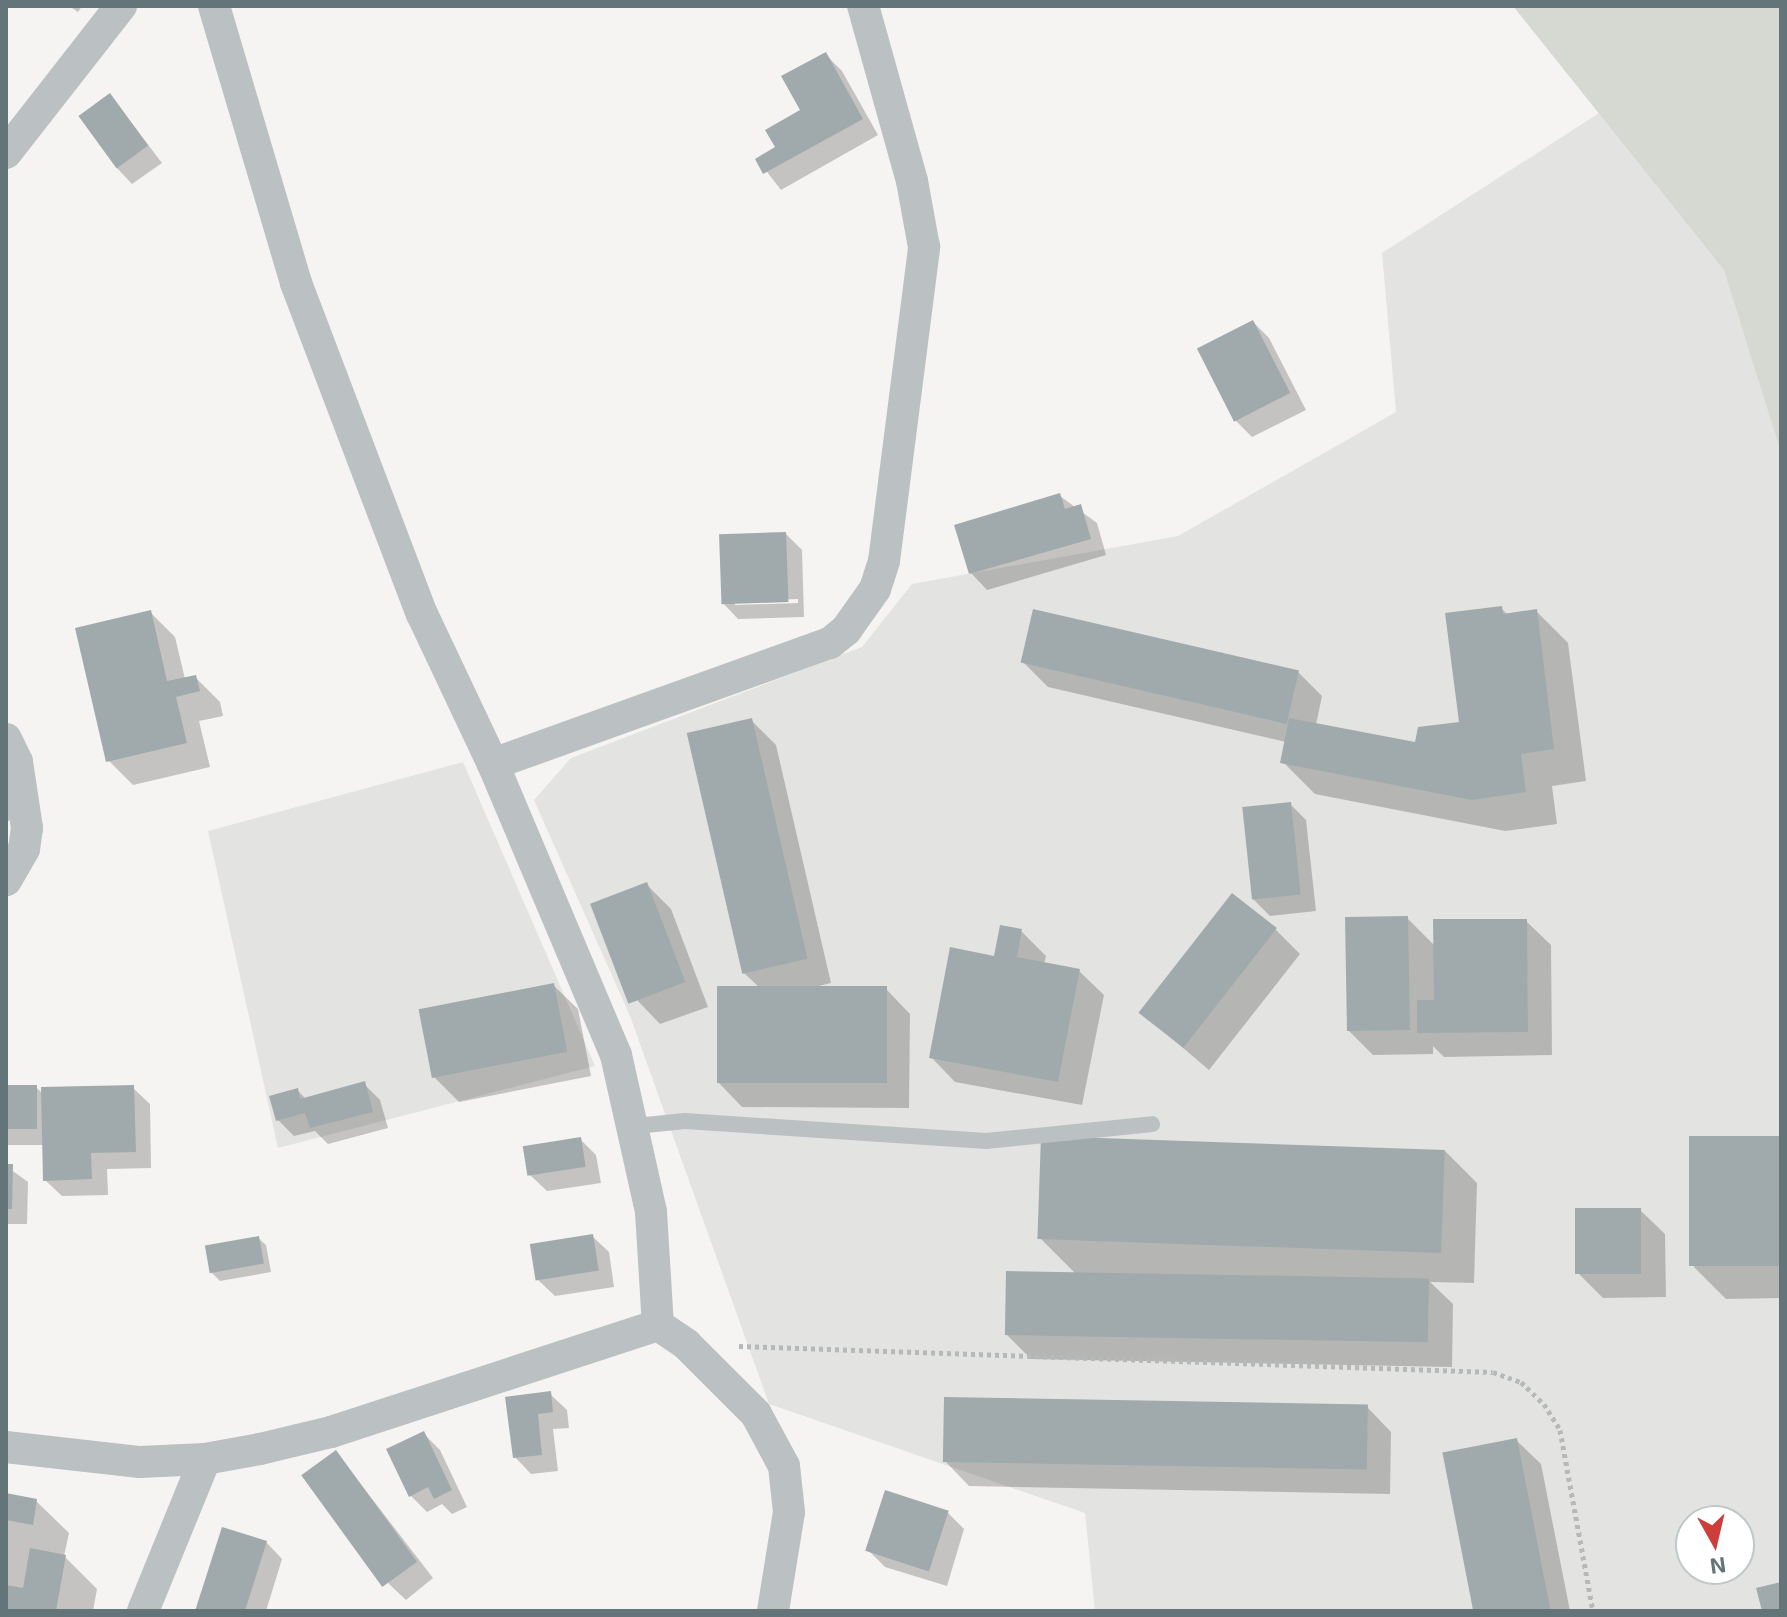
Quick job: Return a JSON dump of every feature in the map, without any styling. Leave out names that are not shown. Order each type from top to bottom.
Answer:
[{"type":"street","points":[[6,153],[121,6]]},
{"type":"street","points":[[214,6],[296,283],[422,614],[493,764],[616,1055],[636,1126],[651,1212],[658,1325]]},
{"type":"street","points":[[493,764],[830,643],[846,630],[875,589],[884,561],[924,247],[912,181],[863,6]]},
{"type":"street","points":[[6,739],[17,762],[27,828],[24,849],[6,880]]},
{"type":"street","points":[[658,1325],[686,1344],[756,1414],[784,1466],[789,1512],[773,1611]]},
{"type":"street","points":[[6,1447],[140,1462],[205,1459],[331,1432],[658,1325]]},
{"type":"street","points":[[143,1611],[205,1459]]},
{"type":"lane","points":[[636,1126],[685,1121],[986,1141],[1152,1124]]},
{"type":"path","points":[[686,1344],[1493,1372],[1521,1382],[1544,1404],[1560,1430],[1593,1611]]},
{"type":"shaded area","points":[[1513,6],[1781,6],[1781,453],[1724,270]]},
{"type":"shaded area","points":[[1599,113],[1725,270],[1781,453],[1781,1611],[1095,1611],[1085,1513],[769,1404],[630,1016],[534,800],[571,758],[862,647],[912,584],[1178,536],[1396,412],[1382,253]]},
{"type":"shaded area","points":[[463,762],[595,1066],[278,1148],[208,831]]},
{"type":"building","points":[[826,52],[863,119],[763,174],[755,159],[775,147],[765,130],[800,110],[781,76]]},
{"type":"building","points":[[110,93],[148,146],[117,169],[78,116]]},
{"type":"building","points":[[1253,320],[1290,393],[1234,422],[1197,349]]},
{"type":"building","points":[[1060,493],[1065,509],[1081,504],[1091,539],[969,574],[954,525]]},
{"type":"building","points":[[786,532],[788,602],[721,604],[719,534]]},
{"type":"building","points":[[1502,606],[1503,614],[1537,609],[1554,749],[1521,754],[1526,792],[1472,800],[1280,763],[1289,718],[1415,742],[1418,727],[1459,722],[1445,613]]},
{"type":"building","points":[[1033,609],[1299,670],[1287,724],[1021,663]]},
{"type":"building","points":[[151,610],[167,681],[196,675],[200,691],[176,697],[187,743],[106,762],[75,628]]},
{"type":"building","points":[[752,718],[808,959],[742,974],[687,733]]},
{"type":"building","points":[[1291,802],[1301,894],[1252,900],[1242,807]]},
{"type":"building","points":[[647,882],[685,982],[628,1004],[590,904]]},
{"type":"building","points":[[1232,893],[1277,928],[1183,1048],[1138,1013]]},
{"type":"building","points":[[1408,916],[1410,1030],[1347,1031],[1345,917]]},
{"type":"building","points":[[1433,919],[1527,919],[1528,1032],[1417,1033],[1417,1000],[1434,1000]]},
{"type":"building","points":[[1000,925],[1022,929],[1017,957],[1080,969],[1058,1082],[929,1058],[950,947],[994,956]]},
{"type":"building","points":[[554,983],[567,1052],[432,1078],[419,1009]]},
{"type":"building","points":[[717,986],[887,986],[887,1083],[717,1083]]},
{"type":"building","points":[[365,1081],[373,1112],[310,1128],[305,1113],[276,1121],[269,1096],[298,1088],[300,1099]]},
{"type":"building","points":[[6,1085],[37,1085],[37,1129],[6,1129]]},
{"type":"building","points":[[134,1085],[136,1152],[91,1153],[92,1179],[43,1181],[41,1087]]},
{"type":"building","points":[[1041,1136],[1445,1150],[1441,1253],[1037,1239]]},
{"type":"building","points":[[1689,1136],[1781,1136],[1781,1266],[1689,1266]]},
{"type":"building","points":[[581,1137],[586,1167],[527,1176],[523,1146]]},
{"type":"building","points":[[6,1164],[13,1164],[12,1209],[6,1209]]},
{"type":"building","points":[[1575,1208],[1641,1208],[1641,1274],[1575,1274]]},
{"type":"building","points":[[593,1234],[599,1271],[536,1281],[530,1244]]},
{"type":"building","points":[[259,1236],[264,1264],[210,1273],[205,1246]]},
{"type":"building","points":[[1006,1271],[1429,1278],[1428,1342],[1005,1335]]},
{"type":"building","points":[[551,1391],[553,1412],[538,1414],[542,1455],[513,1458],[505,1397]]},
{"type":"building","points":[[944,1397],[1368,1404],[1367,1469],[943,1462]]},
{"type":"building","points":[[424,1431],[452,1490],[434,1499],[428,1487],[409,1497],[386,1449]]},
{"type":"building","points":[[1517,1438],[1551,1611],[1473,1611],[1442,1453]]},
{"type":"building","points":[[336,1450],[417,1562],[382,1587],[301,1475]]},
{"type":"building","points":[[885,1490],[949,1511],[929,1572],[865,1551]]},
{"type":"building","points":[[6,1493],[37,1499],[33,1525],[6,1520]]},
{"type":"building","points":[[222,1527],[267,1541],[245,1611],[195,1611]]},
{"type":"building","points":[[30,1548],[66,1555],[56,1611],[6,1611],[6,1585],[23,1588]]},
{"type":"building","points":[[1781,1582],[1781,1611],[1762,1611],[1756,1588]]}]
